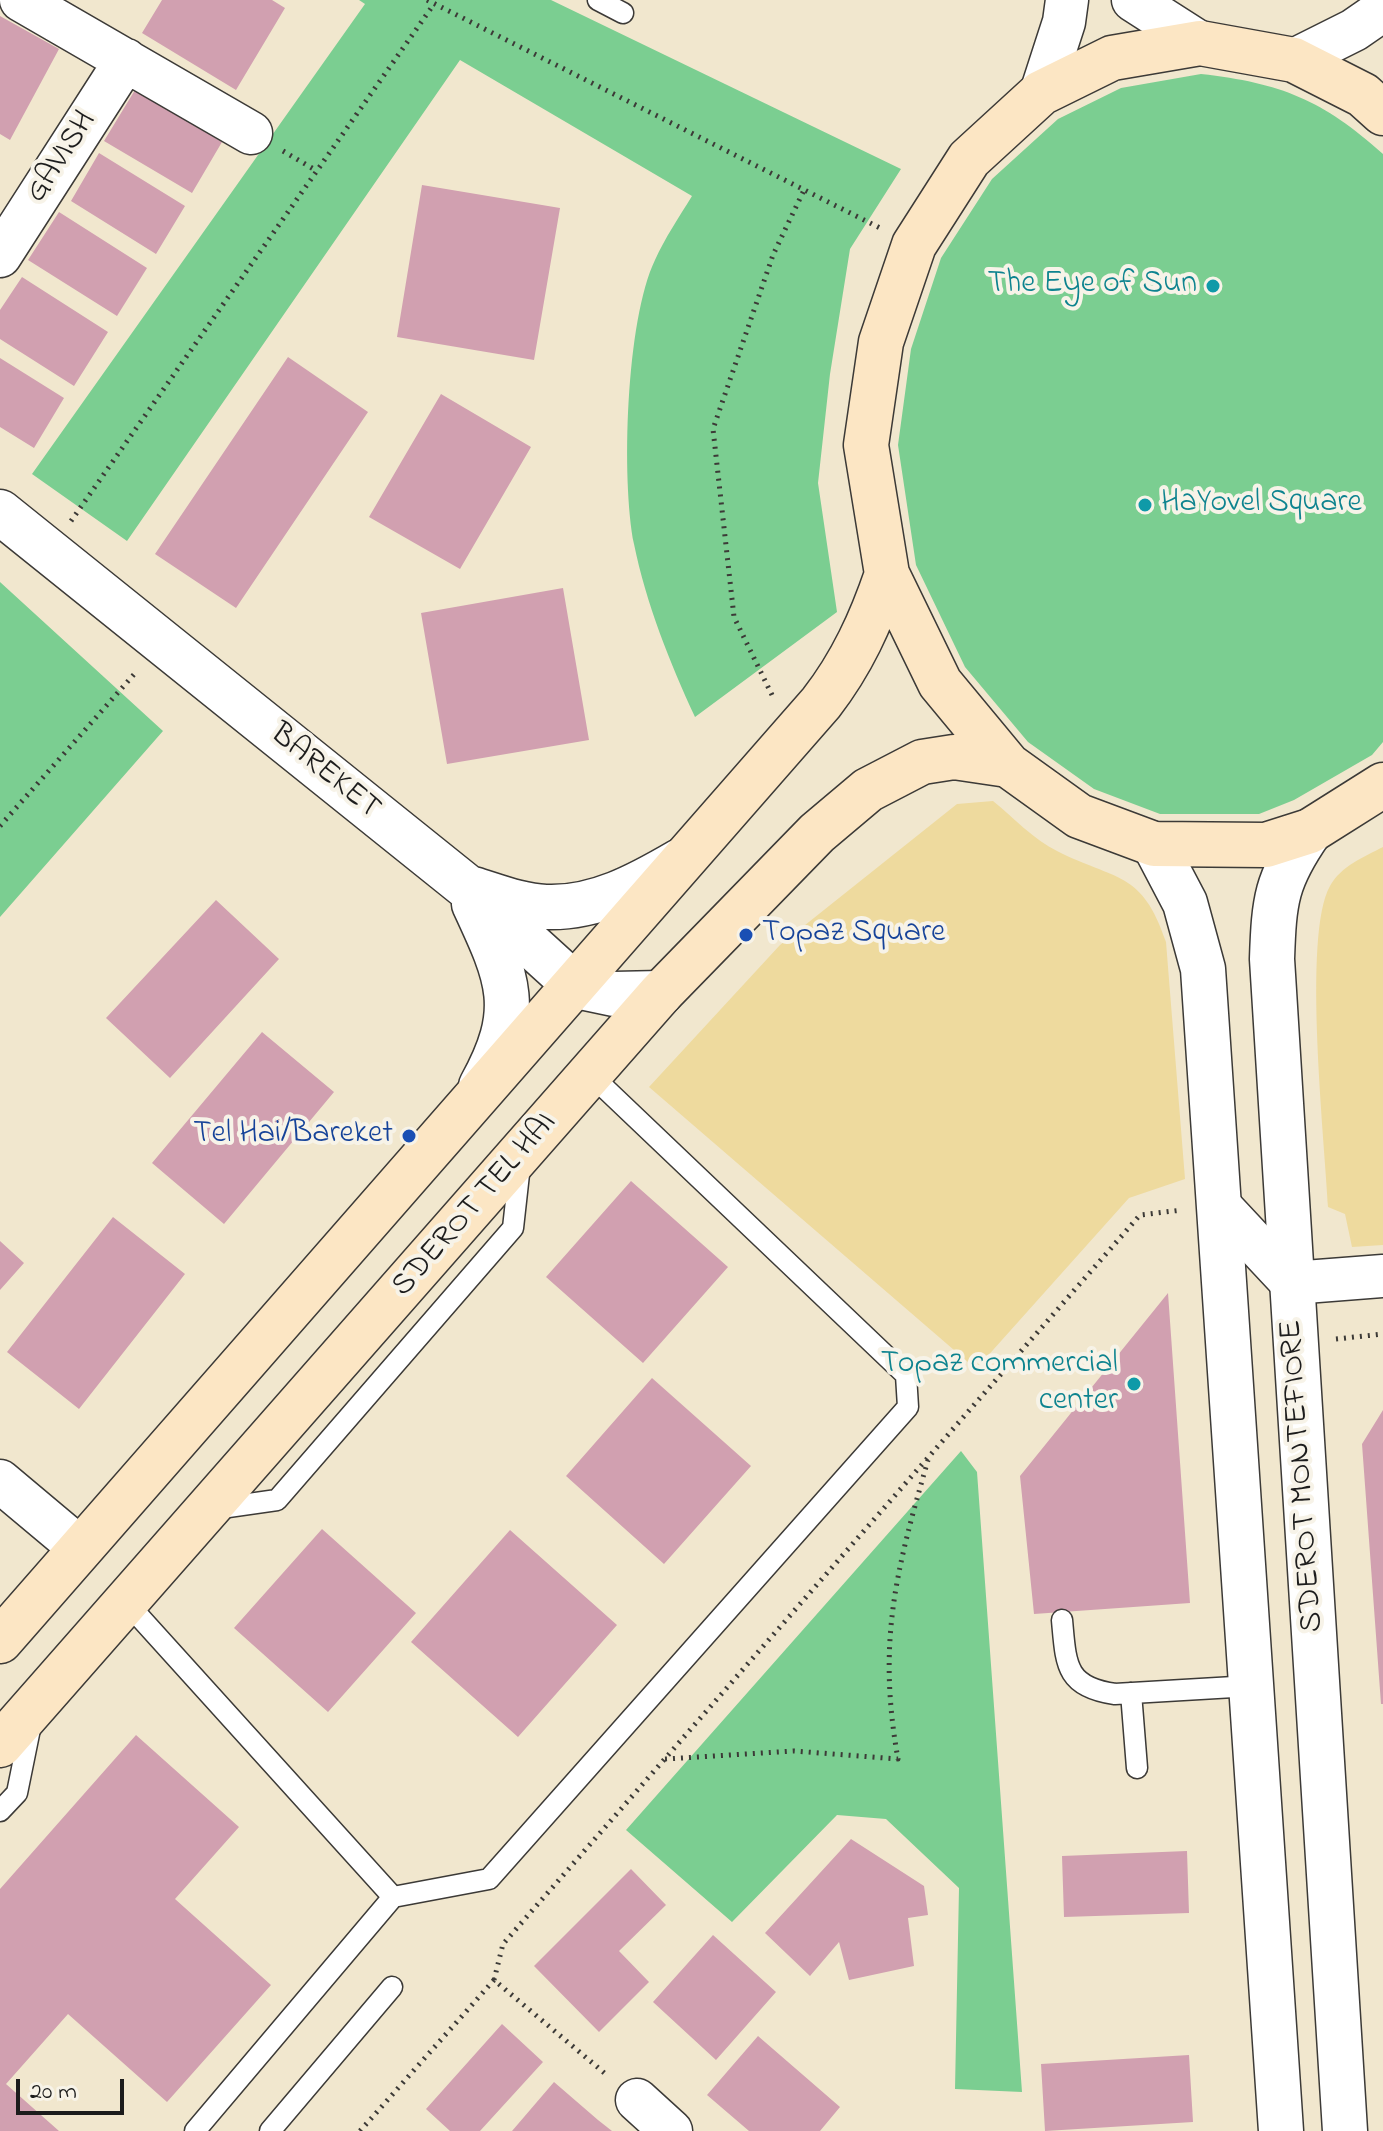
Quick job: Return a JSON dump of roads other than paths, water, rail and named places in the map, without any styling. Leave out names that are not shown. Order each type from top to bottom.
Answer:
[{"type":"main road","points":[[1383,113],[1363,95],[1294,60],[1200,43],[1112,58],[1041,93],[969,159],[914,245],[881,342],[866,445],[887,574],[940,683],[1008,765],[1079,816],[1154,844],[1266,845],[1310,831],[1383,785]]},
{"type":"main road","points":[[0,1641],[576,986],[842,675],[874,613],[887,574]]},
{"type":"main road","name":"SDEROT TEL HAI","points":[[0,1745],[661,993],[817,833],[868,790],[933,759],[954,757],[1008,765]]},
{"type":"street","points":[[21,0],[251,133]]},
{"type":"street","points":[[1041,93],[1064,22],[1067,0]]},
{"type":"street","points":[[1133,0],[1200,43]]},
{"type":"street","points":[[1294,60],[1354,30],[1383,10]]},
{"type":"street","name":"GAVISH","points":[[0,256],[126,60]]},
{"type":"street","name":"BAREKET","points":[[0,512],[467,887],[576,986]]},
{"type":"street","name":"SDEROT MONTEFIORE","points":[[1310,831],[1285,867],[1274,906],[1273,1014],[1345,2131]]},
{"type":"street","name":"SDEROT MONTEFIORE","points":[[1154,844],[1185,903],[1203,969],[1281,2131]]},
{"type":"street","points":[[467,887],[546,907],[574,904],[633,888],[691,854]]},
{"type":"street","points":[[467,887],[503,966],[509,991],[501,1050],[469,1108]]},
{"type":"street","points":[[576,986],[614,994],[661,993]]},
{"type":"street","points":[[1220,1206],[1292,1283],[1383,1276]]},
{"type":"street","points":[[0,1481],[81,1549]]},
{"type":"street","points":[[637,2100],[671,2131]]},
{"type":"lane","points":[[598,0],[623,13]]},
{"type":"lane","points":[[195,2131],[393,1897],[489,1879],[908,1407],[906,1375],[591,1075]]},
{"type":"lane","points":[[127,1603],[393,1897]]},
{"type":"lane","points":[[1062,1620],[1066,1663],[1084,1686],[1097,1691],[1131,1693],[1251,1686]]},
{"type":"lane","points":[[1131,1693],[1137,1768]]},
{"type":"lane","points":[[0,1811],[17,1793],[35,1706]]},
{"type":"lane","points":[[270,2131],[392,1987]]},
{"type":"place","name":"The Eye of Sun","points":[[1213,286]]},
{"type":"place","name":"HaYovel Square","points":[[1145,505]]},
{"type":"place","name":"Topaz Square","points":[[746,935]]},
{"type":"place","name":"Tel Hai/Bareket","points":[[409,1136]]},
{"type":"place","name":"Topaz commercial center","points":[[1134,1384]]}]
